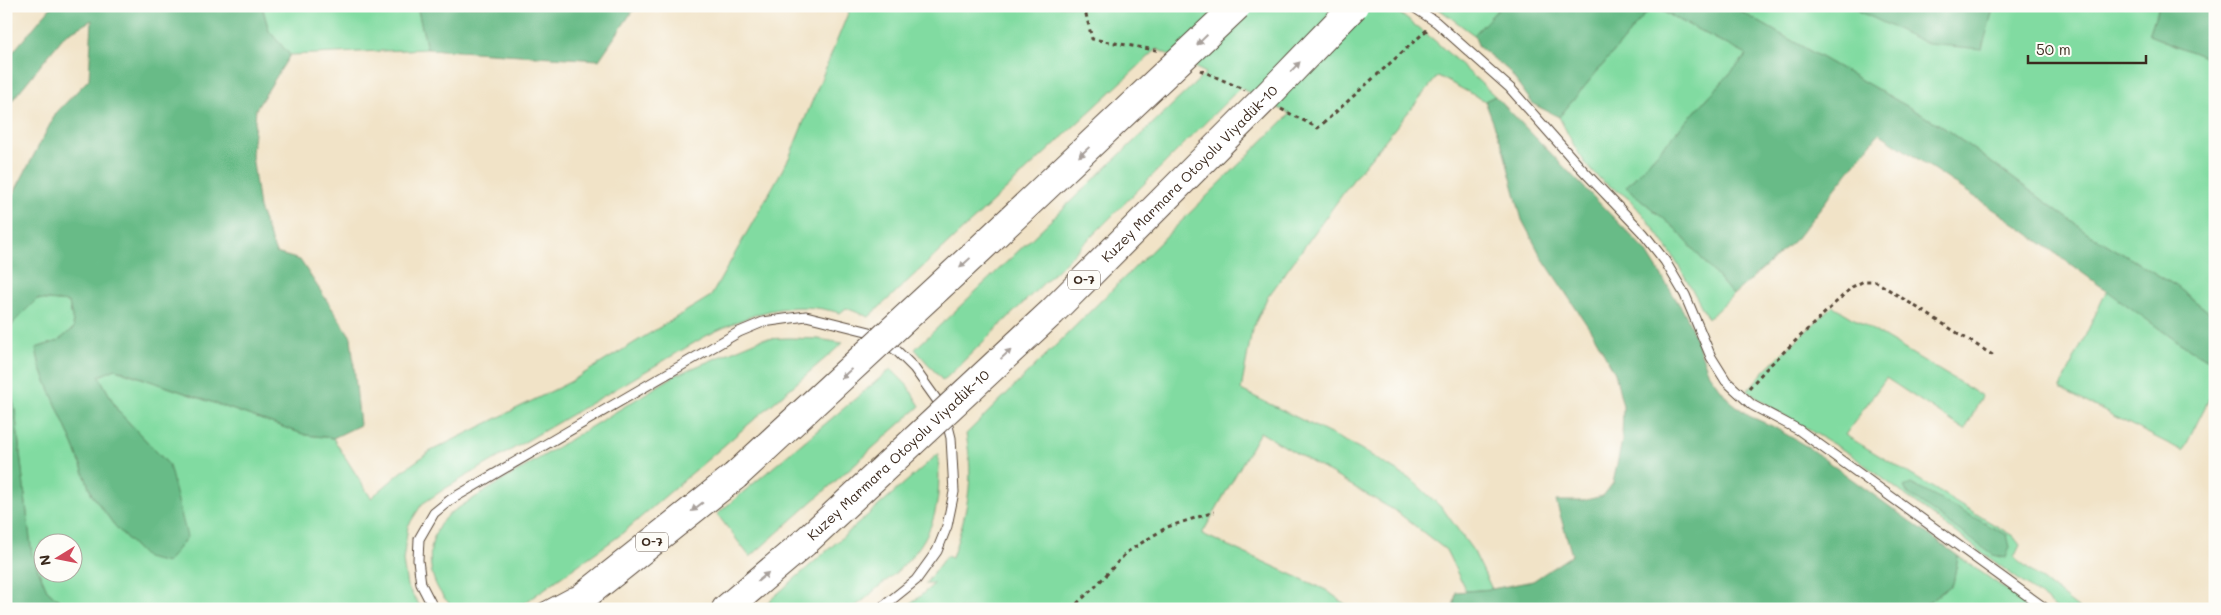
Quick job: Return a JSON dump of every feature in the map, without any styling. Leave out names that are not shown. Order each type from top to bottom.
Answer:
[{"type":"highway","name":"O-7","points":[[568,609],[735,476],[988,243],[1237,6]]},
{"type":"highway","name":"Kuzey Marmara Otoyolu Viyadük-10","points":[[726,609],[804,543],[1052,312],[1272,92],[1354,6]]},
{"type":"lane","points":[[1412,6],[1436,22],[1510,88],[1572,159],[1643,233],[1666,260],[1685,295],[1711,357],[1726,381],[1752,405],[1799,430],[2046,609]]},
{"type":"lane","points":[[434,609],[421,584],[418,560],[419,539],[434,513],[450,500],[739,332],[763,322],[806,316],[870,332],[897,351],[914,368],[944,410],[951,438],[954,492],[947,526],[937,551],[916,580],[880,609]]},
{"type":"lane","points":[[540,609],[621,567]]},
{"type":"lane","points":[[427,595],[441,609]]},
{"type":"path","points":[[1742,396],[1766,369],[1852,287],[1864,281],[1875,281],[1994,356]]},
{"type":"path","points":[[1072,609],[1127,552],[1167,527],[1214,512]]},
{"type":"green space","points":[[52,6],[262,6],[269,31],[290,55],[256,109],[252,155],[259,208],[276,253],[300,260],[351,337],[360,425],[333,438],[306,435],[116,369],[99,376],[118,411],[169,465],[187,537],[167,563],[146,558],[115,526],[92,495],[75,449],[40,367],[36,348],[58,341],[74,328],[69,302],[37,299],[14,322],[6,336],[6,208],[56,113],[89,79],[92,20],[65,35],[6,108],[6,60]]},
{"type":"green space","points":[[262,6],[417,6],[427,49],[290,55],[269,31]]},
{"type":"green space","points":[[417,6],[636,6],[599,60],[427,49]]},
{"type":"green space","points":[[851,6],[1390,6],[1434,40],[1495,96],[1485,101],[1438,76],[1358,173],[1267,298],[1252,330],[1241,390],[1359,448],[1413,481],[1443,509],[1474,552],[1492,589],[1466,591],[1446,550],[1397,512],[1260,432],[1202,534],[1326,590],[1352,609],[905,609],[934,584],[925,584],[946,556],[952,558],[962,526],[968,497],[970,467],[966,434],[1290,114],[1240,88],[943,381],[915,349],[1206,73],[1157,49],[869,317],[846,308],[840,313],[804,307],[771,311],[739,321],[706,336],[446,488],[422,504],[408,526],[403,561],[407,586],[422,609],[69,609],[47,590],[43,582],[82,582],[82,532],[32,532],[32,556],[15,410],[6,373],[6,336],[14,322],[37,299],[69,302],[74,328],[58,341],[36,348],[40,367],[75,449],[92,495],[115,526],[146,558],[169,465],[118,411],[99,376],[115,369],[306,435],[333,438],[371,498],[429,452],[570,382],[711,296],[789,158]]},
{"type":"green space","points":[[1435,6],[1501,6],[1474,35]]},
{"type":"green space","points":[[1501,6],[1652,6],[1559,117],[1533,104],[1508,70],[1479,47],[1474,35]]},
{"type":"green space","points":[[1652,6],[1747,55],[1626,187],[1676,229],[1733,295],[1708,319],[1682,272],[1653,227],[1630,200],[1603,181],[1586,164],[1559,117]]},
{"type":"green space","points":[[1652,6],[1731,6],[1940,125],[2088,233],[2176,286],[2215,317],[2215,364],[2175,340],[2008,219],[1879,133],[1796,239],[1733,295],[1676,229],[1626,187],[1747,55]]},
{"type":"green space","points":[[1731,6],[2159,6],[2149,35],[2215,61],[2215,317],[2176,286],[2088,233],[1940,125]]},
{"type":"green space","points":[[1848,6],[1994,6],[1982,49],[1928,44]]},
{"type":"green space","points":[[2159,6],[2215,6],[2215,61],[2149,35]]},
{"type":"green space","points":[[1495,96],[1646,251],[1687,317],[1709,374],[1728,399],[1749,416],[1772,426],[1806,446],[1958,556],[1953,584],[1919,609],[1453,609],[1456,592],[1492,589],[1533,581],[1572,555],[1556,501],[1582,501],[1603,496],[1613,483],[1622,441],[1623,406],[1615,373],[1595,337],[1541,256],[1522,220],[1503,148],[1485,101]]},
{"type":"green space","points":[[2107,290],[2175,340],[2215,364],[2215,387],[2183,451],[2060,389]]},
{"type":"green space","points":[[1833,306],[1982,396],[1965,430],[1886,378],[1845,435],[2013,536],[2020,545],[2014,558],[2079,609],[2058,609],[1850,454],[1747,391],[1766,369]]},
{"type":"green space","points":[[762,339],[818,339],[843,343],[619,536],[516,609],[456,609],[446,600],[434,579],[430,554],[437,530],[449,515],[676,375]]},
{"type":"green space","points":[[891,369],[907,385],[920,406],[750,557],[717,514]]},
{"type":"green space","points":[[6,373],[15,410],[32,556],[32,582],[43,582],[47,590],[69,609],[6,609]]},
{"type":"green space","points":[[938,454],[938,497],[928,531],[920,546],[908,560],[863,601],[848,609],[760,609]]},
{"type":"green space","points":[[1911,484],[2007,535],[2010,547],[2006,558],[1993,555],[1907,493],[1904,487]]},
{"type":"green space","points":[[1958,556],[2034,609],[1919,609],[1953,584]]}]
